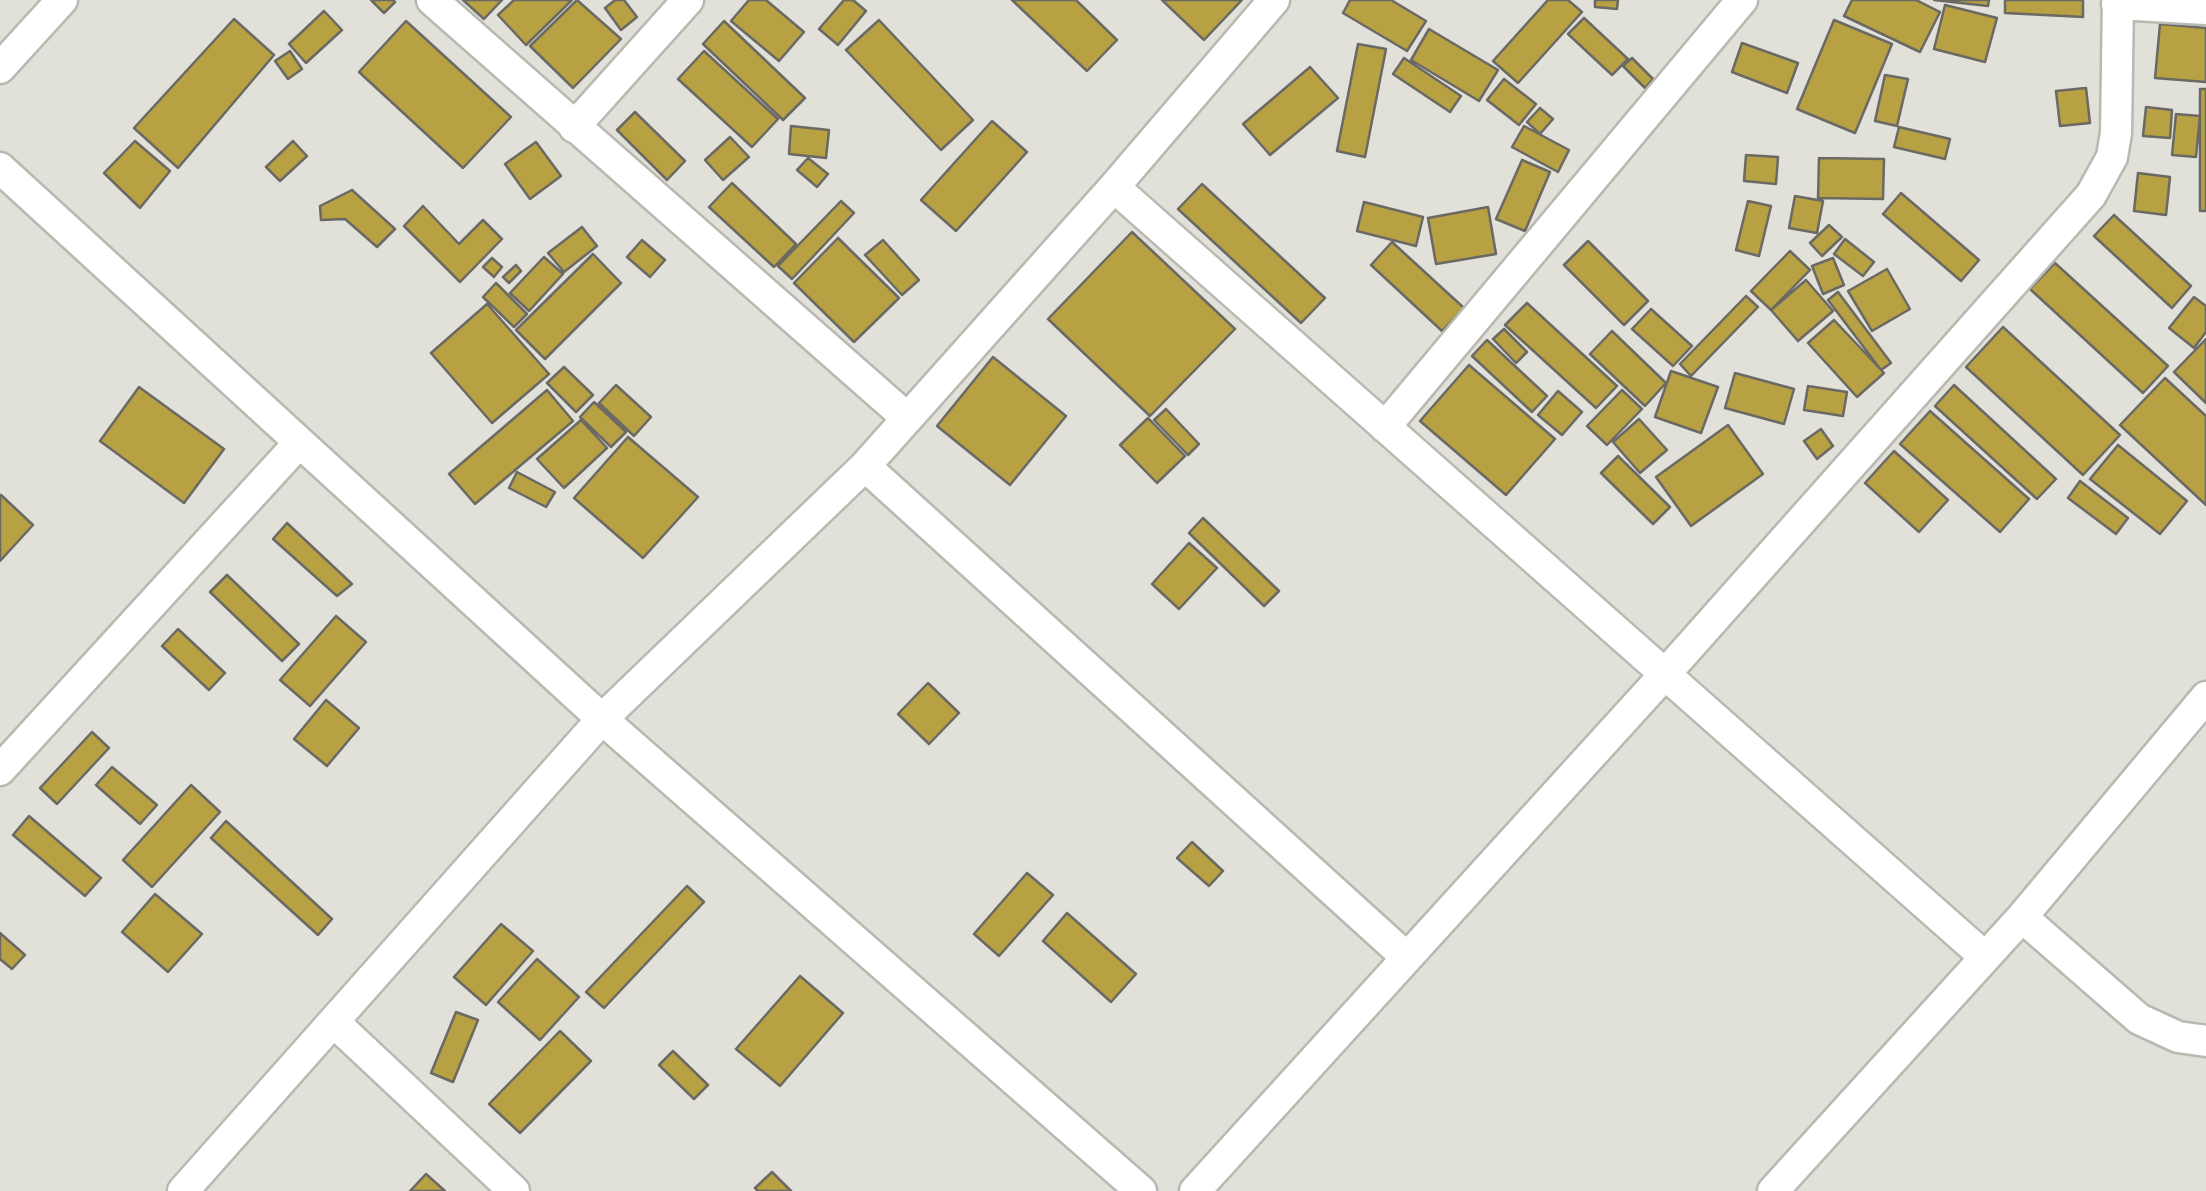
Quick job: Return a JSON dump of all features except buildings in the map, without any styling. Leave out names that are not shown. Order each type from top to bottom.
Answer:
[{"type":"street","points":[[0,68],[62,0]]},
{"type":"street","points":[[432,0],[907,418]]},
{"type":"street","points":[[574,127],[688,0]]},
{"type":"street","points":[[183,1191],[602,719],[864,466],[1114,187],[1274,0]]},
{"type":"street","points":[[1384,427],[1742,0]]},
{"type":"street","points":[[1195,1191],[1666,673],[2091,195],[2104,176],[2116,134],[2118,2],[2206,9]]},
{"type":"street","points":[[0,168],[602,719],[1140,1191]]},
{"type":"street","points":[[1114,187],[1985,957]]},
{"type":"street","points":[[3,760],[299,443]]},
{"type":"street","points":[[864,466],[1406,958]]},
{"type":"street","points":[[1772,1191],[2022,917],[2206,697]]},
{"type":"street","points":[[2022,917],[2139,1019],[2178,1037],[2206,1041]]},
{"type":"street","points":[[335,1023],[514,1191]]}]
